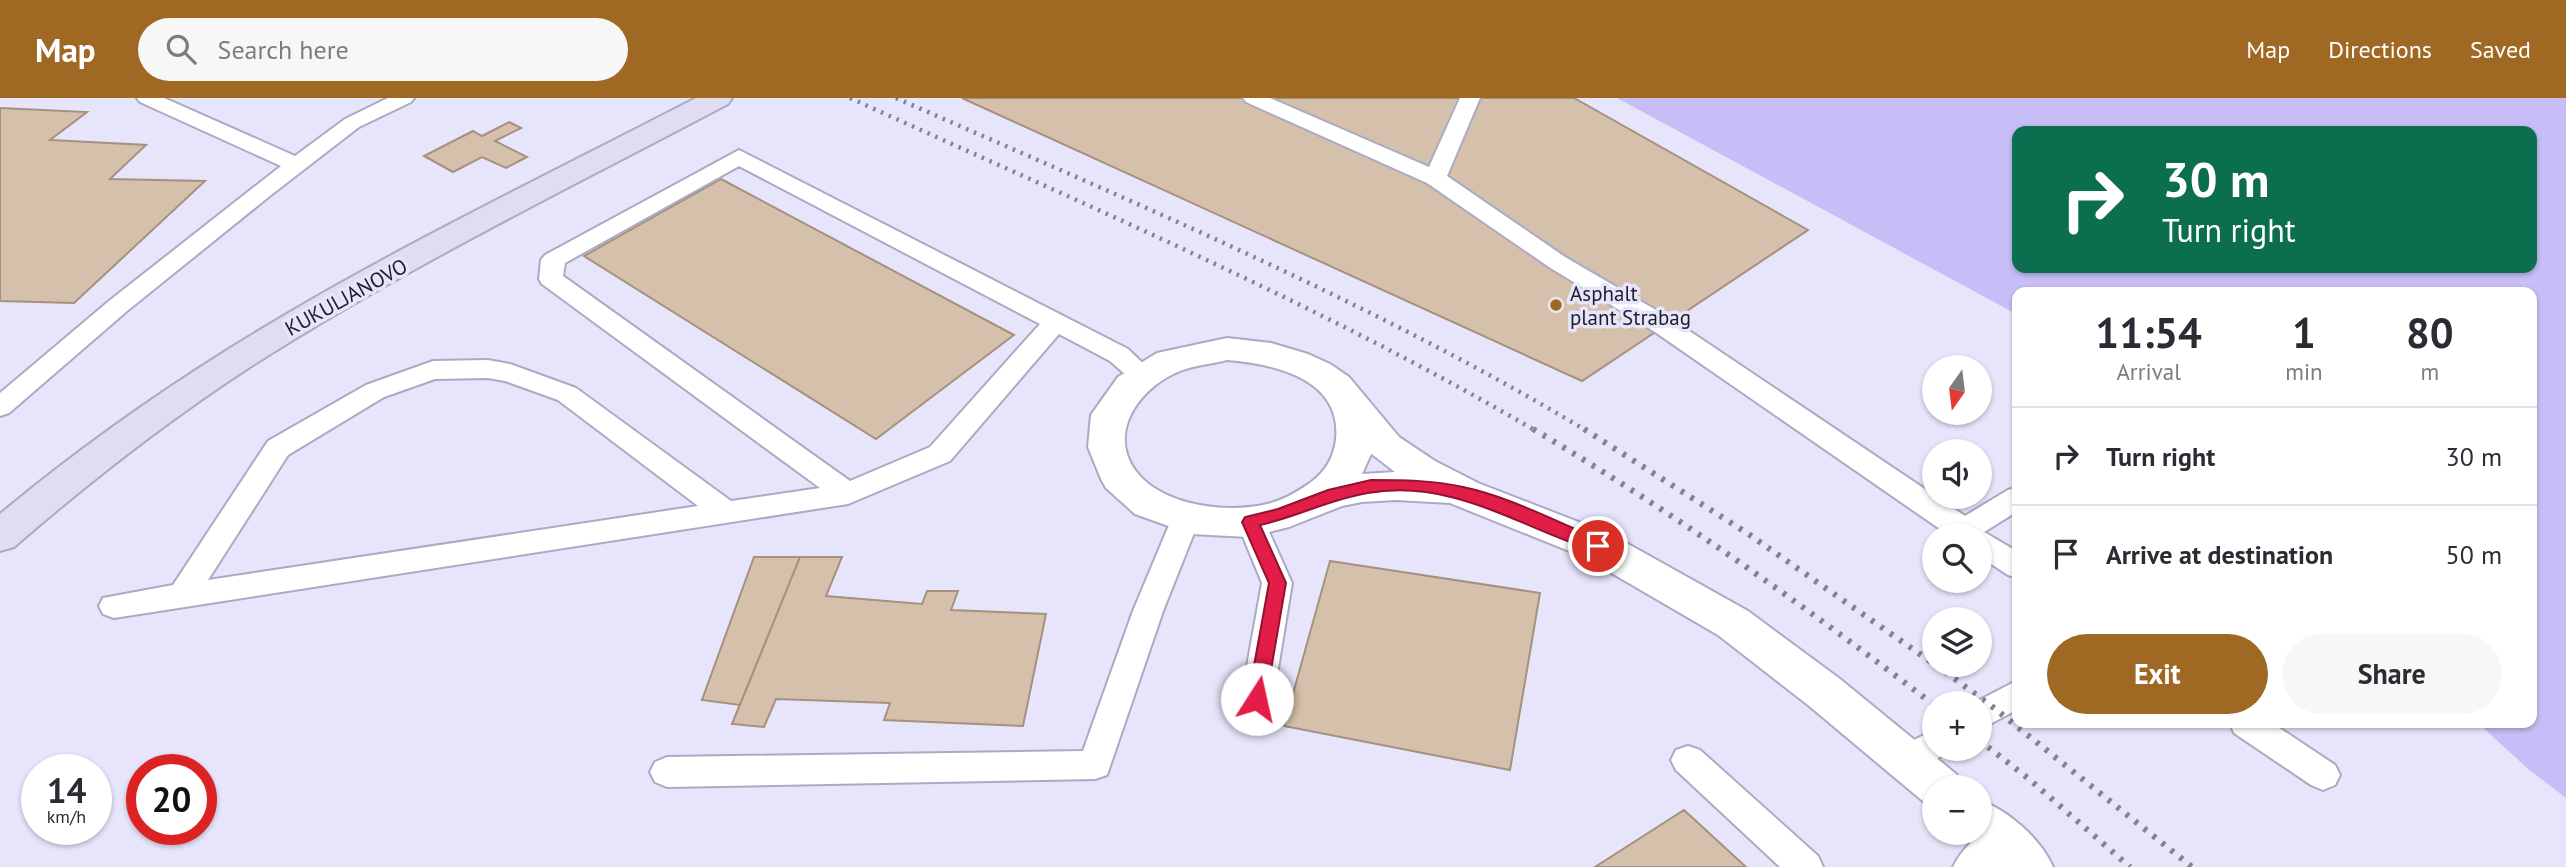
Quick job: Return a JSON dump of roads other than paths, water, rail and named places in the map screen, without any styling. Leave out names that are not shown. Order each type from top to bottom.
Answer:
[{"type":"main road","name":"KUKULJANOVO","points":[[0,536],[165,408],[258,347],[366,284],[718,98]]},
{"type":"street","points":[[1464,493],[1424,486],[1371,486],[1328,496],[1251,522],[1218,523],[1186,518],[1142,499],[1121,481],[1109,459],[1105,436],[1110,414],[1123,393],[1143,376],[1168,362],[1196,352],[1227,349],[1258,351],[1287,357],[1313,369],[1335,385],[1349,405],[1403,460],[1464,493],[1598,546],[1732,624],[1824,692],[1920,752],[1933,775]]},
{"type":"street","points":[[1296,509],[1332,486],[1347,467],[1357,435],[1349,405]]},
{"type":"lane","points":[[147,98],[297,165]]},
{"type":"lane","points":[[0,407],[118,306],[297,165],[352,123],[404,98]]},
{"type":"lane","points":[[1253,98],[1435,178],[1557,262],[1664,326],[1953,523]]},
{"type":"lane","points":[[1435,178],[1470,98]]},
{"type":"lane","points":[[848,494],[551,279],[553,260],[739,157],[1119,355],[1143,376]]},
{"type":"lane","points":[[114,606],[848,494],[940,454],[1056,322]]},
{"type":"lane","points":[[183,595],[278,448],[375,391],[433,370],[488,369],[510,373],[568,394],[724,512]]},
{"type":"lane","points":[[1988,523],[2012,503]]},
{"type":"lane","points":[[667,772],[1095,765],[1148,611],[1186,518]]},
{"type":"lane","points":[[1251,522],[1278,583],[1257,699]]},
{"type":"lane","points":[[1992,549],[2012,563]]},
{"type":"lane","points":[[1992,708],[2012,697]]},
{"type":"lane","points":[[2253,728],[2323,775]]},
{"type":"lane","points":[[1688,760],[1805,867]]},
{"type":"railway","points":[[850,98],[1111,215],[1283,297],[1453,384],[1536,431]]},
{"type":"railway","points":[[896,98],[1159,214],[1333,295],[1504,383],[1587,431]]},
{"type":"railway","points":[[1533,429],[1637,493],[1738,561],[1922,696]]},
{"type":"railway","points":[[1584,429],[1747,533],[1922,656]]},
{"type":"railway","points":[[1952,677],[2012,722]]},
{"type":"railway","points":[[2019,728],[2192,867]]},
{"type":"railway","points":[[1992,750],[2130,867]]},
{"type":"place","name":"Asphalt plant Strabag","points":[[1556,305]]}]
